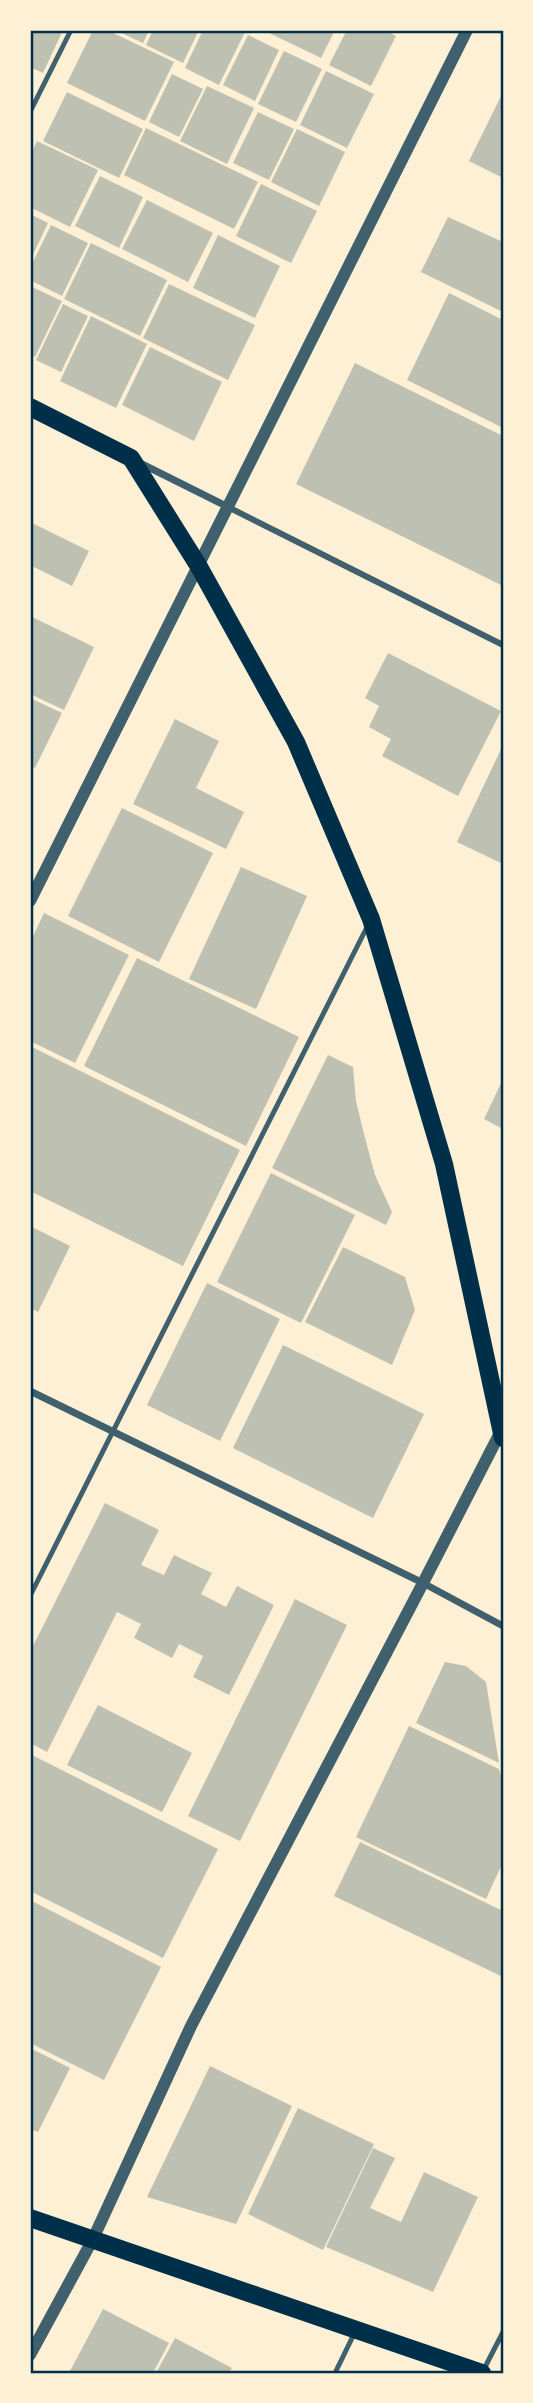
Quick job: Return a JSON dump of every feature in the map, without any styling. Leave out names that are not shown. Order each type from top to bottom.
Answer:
[{"type":"main road","points":[[30,407],[131,458],[198,565],[296,742],[371,919],[444,1164],[503,1431]]},
{"type":"main road","points":[[30,2218],[482,2373]]},
{"type":"street","points":[[30,901],[467,30]]},
{"type":"street","points":[[131,458],[503,645]]},
{"type":"street","points":[[30,1391],[424,1583],[503,1626]]},
{"type":"street","points":[[30,2354],[93,2239],[191,2026],[503,1431]]},
{"type":"lane","points":[[30,112],[71,30]]},
{"type":"lane","points":[[30,1596],[371,919]]},
{"type":"lane","points":[[335,2373],[356,2330]]},
{"type":"lane","points":[[482,2373],[503,2332]]},
{"type":"building","points":[[30,30],[63,30],[43,73],[30,67]]},
{"type":"building","points":[[93,30],[107,30],[174,62],[145,121],[67,83]]},
{"type":"building","points":[[115,30],[149,30],[143,43]]},
{"type":"building","points":[[153,30],[199,30],[183,63],[146,45]]},
{"type":"building","points":[[203,30],[245,32],[219,85],[185,68]]},
{"type":"building","points":[[263,30],[335,30],[321,58]]},
{"type":"building","points":[[347,30],[385,30],[396,36],[371,86],[329,65]]},
{"type":"building","points":[[248,35],[279,50],[255,101],[223,85]]},
{"type":"building","points":[[284,51],[322,69],[296,122],[258,104]]},
{"type":"building","points":[[326,71],[374,94],[347,148],[300,125]]},
{"type":"building","points":[[172,74],[203,89],[179,137],[149,122]]},
{"type":"building","points":[[207,86],[254,108],[227,164],[180,141]]},
{"type":"building","points":[[67,92],[143,129],[119,178],[43,141]]},
{"type":"building","points":[[503,92],[503,178],[469,161]]},
{"type":"building","points":[[258,112],[294,129],[269,180],[233,163]]},
{"type":"building","points":[[146,128],[258,182],[234,229],[124,175]]},
{"type":"building","points":[[297,129],[345,152],[319,206],[271,182]]},
{"type":"building","points":[[37,141],[98,170],[70,227],[30,207],[30,156]]},
{"type":"building","points":[[100,176],[143,197],[119,248],[75,226]]},
{"type":"building","points":[[261,184],[317,211],[291,263],[236,236]]},
{"type":"building","points":[[147,200],[213,233],[188,282],[122,249]]},
{"type":"building","points":[[30,214],[48,223],[30,261]]},
{"type":"building","points":[[448,217],[503,242],[503,312],[421,272]]},
{"type":"building","points":[[51,225],[88,243],[62,296],[30,280],[30,268]]},
{"type":"building","points":[[218,235],[280,266],[255,318],[193,288]]},
{"type":"building","points":[[91,243],[167,280],[140,336],[64,299]]},
{"type":"building","points":[[169,284],[255,325],[228,380],[143,338]]},
{"type":"building","points":[[30,286],[62,301],[35,357],[30,354]]},
{"type":"building","points":[[449,293],[503,320],[503,428],[407,380]]},
{"type":"building","points":[[63,304],[88,316],[61,372],[36,360]]},
{"type":"building","points":[[91,316],[147,344],[116,408],[60,381]]},
{"type":"building","points":[[150,347],[222,382],[194,441],[122,405]]},
{"type":"building","points":[[355,363],[503,436],[503,586],[296,484]]},
{"type":"building","points":[[30,522],[89,551],[72,586],[30,565]]},
{"type":"building","points":[[30,616],[94,647],[64,710],[30,694]]},
{"type":"building","points":[[388,653],[501,711],[458,796],[382,756],[391,739],[369,727],[379,706],[365,698]]},
{"type":"building","points":[[30,698],[62,713],[35,768],[30,766]]},
{"type":"building","points":[[175,719],[219,741],[196,788],[244,812],[226,849],[133,804]]},
{"type":"building","points":[[503,745],[503,864],[457,842]]},
{"type":"building","points":[[122,808],[213,853],[159,962],[68,916]]},
{"type":"building","points":[[241,867],[307,896],[256,1009],[189,979]]},
{"type":"building","points":[[44,913],[129,955],[75,1063],[30,1041],[30,943]]},
{"type":"building","points":[[137,958],[299,1037],[246,1146],[84,1066]]},
{"type":"building","points":[[30,1046],[240,1150],[183,1266],[30,1191]]},
{"type":"building","points":[[328,1055],[353,1067],[356,1101],[375,1175],[392,1212],[386,1225],[272,1168]]},
{"type":"building","points":[[503,1079],[503,1129],[484,1119]]},
{"type":"building","points":[[271,1173],[355,1215],[301,1323],[217,1282]]},
{"type":"building","points":[[30,1226],[70,1246],[38,1312],[30,1308]]},
{"type":"building","points":[[343,1247],[405,1277],[415,1310],[392,1365],[305,1322]]},
{"type":"building","points":[[207,1283],[280,1319],[220,1441],[147,1405]]},
{"type":"building","points":[[283,1345],[424,1414],[373,1518],[233,1448]]},
{"type":"building","points":[[105,1503],[159,1530],[141,1565],[164,1575],[174,1555],[212,1573],[201,1594],[226,1607],[237,1586],[274,1605],[229,1695],[193,1677],[203,1656],[179,1644],[172,1658],[134,1638],[141,1624],[117,1612],[47,1752],[30,1743],[30,1652]]},
{"type":"building","points":[[295,1599],[347,1625],[240,1841],[188,1816]]},
{"type":"building","points":[[445,1662],[466,1666],[486,1682],[499,1763],[416,1723]]},
{"type":"building","points":[[98,1705],[192,1753],[162,1812],[67,1765]]},
{"type":"building","points":[[409,1726],[499,1769],[503,1783],[503,1862],[486,1899],[356,1837]]},
{"type":"building","points":[[30,1754],[218,1849],[163,1958],[30,1891]]},
{"type":"building","points":[[360,1842],[503,1911],[503,1977],[334,1896]]},
{"type":"building","points":[[30,1900],[161,1967],[104,2080],[30,2043]]},
{"type":"building","points":[[30,2048],[70,2068],[38,2132],[30,2129]]},
{"type":"building","points":[[210,2066],[292,2106],[236,2224],[147,2197]]},
{"type":"building","points":[[298,2108],[374,2144],[323,2250],[248,2214]]},
{"type":"building","points":[[373,2148],[395,2158],[370,2208],[401,2222],[424,2172],[478,2197],[433,2292],[326,2247]]},
{"type":"building","points":[[103,2309],[169,2343],[153,2373],[69,2373]]},
{"type":"building","points":[[175,2338],[232,2368],[229,2373],[156,2373]]}]
